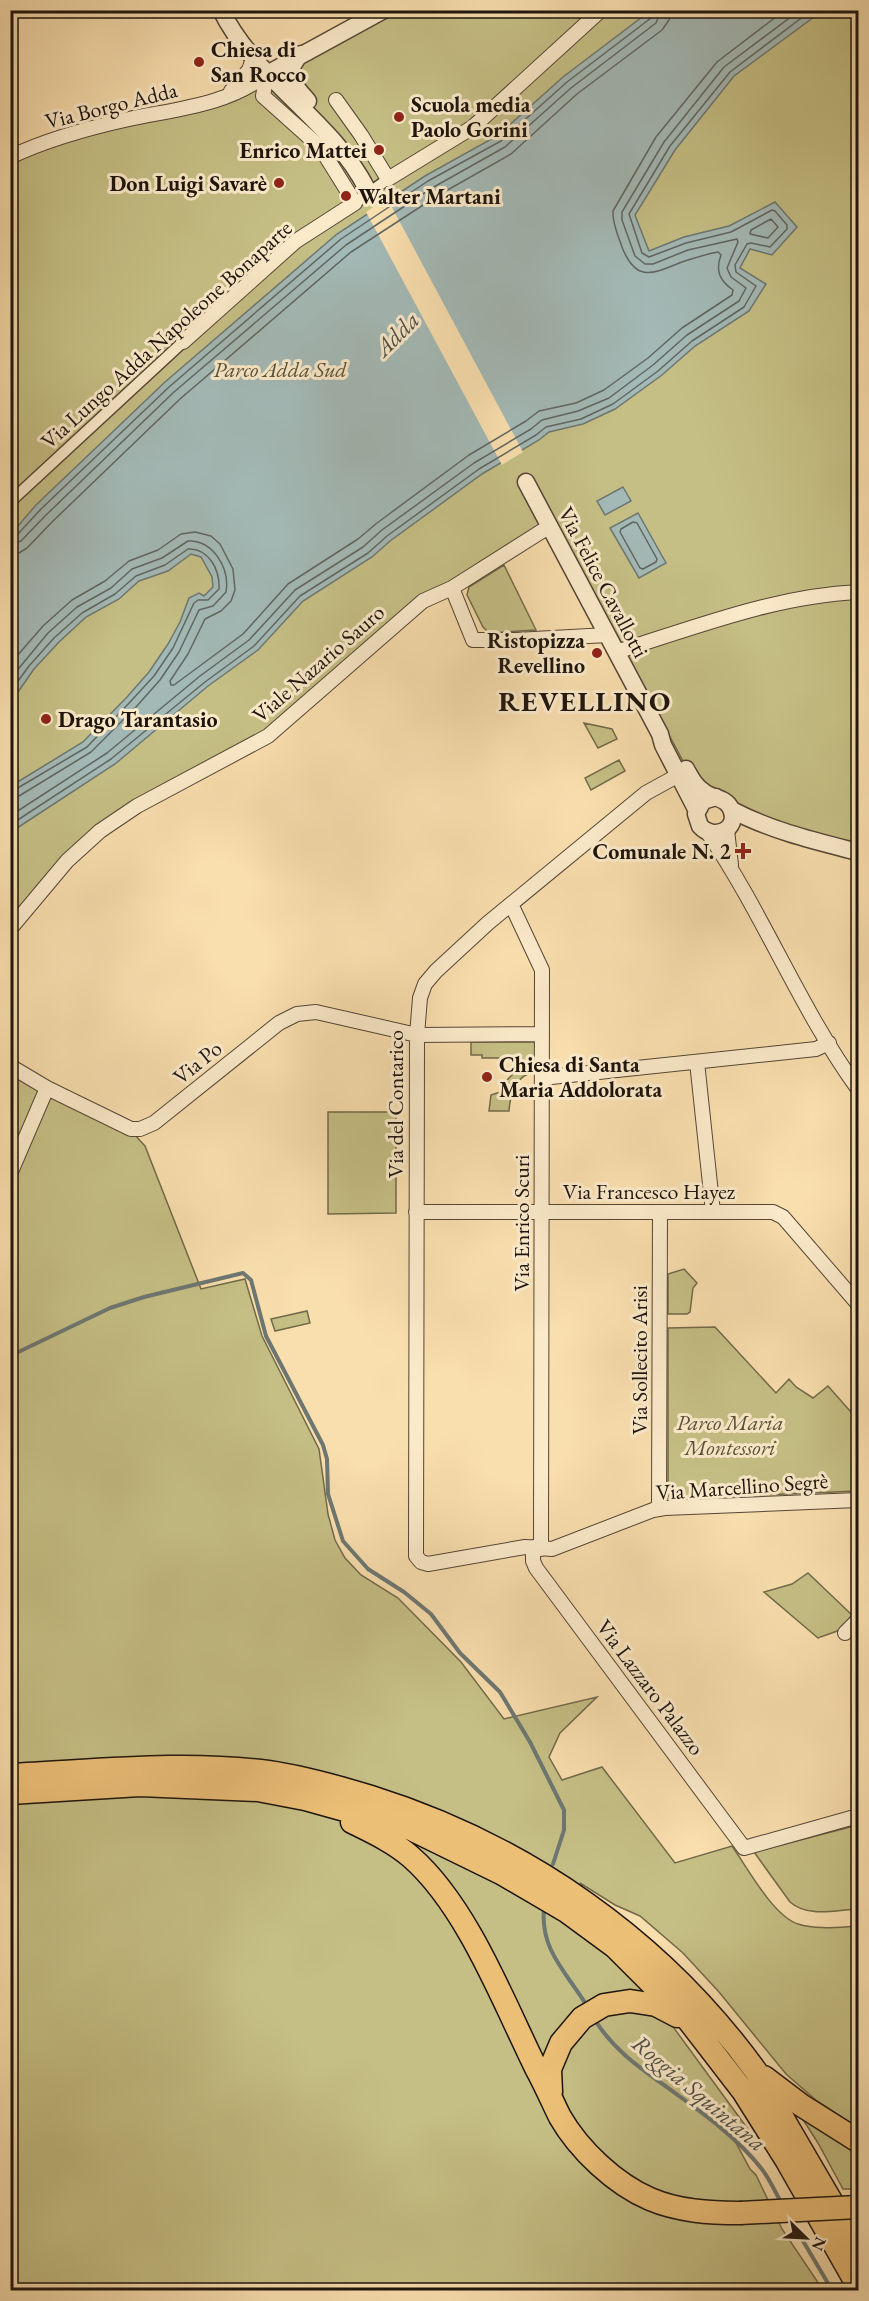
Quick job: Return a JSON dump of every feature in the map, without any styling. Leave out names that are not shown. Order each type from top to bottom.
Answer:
[{"type":"highway","points":[[10,1775],[135,1768],[197,1768],[269,1772],[339,1787],[398,1806],[461,1830],[509,1855],[572,1893],[621,1928],[664,1965],[702,2005],[756,2071],[858,2247]]},
{"type":"highway","points":[[10,1793],[140,1785],[258,1790],[305,1799],[409,1828],[501,1873],[566,1911],[615,1947],[689,2021],[744,2091],[788,2161],[858,2286]]},
{"type":"highway","points":[[305,1799],[379,1836],[410,1857],[436,1885],[477,1948],[561,2118],[595,2161],[619,2181],[649,2199],[678,2208],[710,2213],[858,2207]]},
{"type":"highway","points":[[551,2097],[549,2069],[561,2043],[582,2018],[604,2005],[630,2001],[656,2005],[689,2021]]},
{"type":"highway","points":[[756,2071],[801,2105],[858,2141]]},
{"type":"street","points":[[221,10],[242,46],[322,128],[367,189]]},
{"type":"street","points":[[384,10],[267,74],[263,96],[320,147],[355,203],[388,179],[473,127],[601,10]]},
{"type":"street","points":[[301,54],[291,70],[293,83],[338,133],[351,165]]},
{"type":"street","name":"Via Borgo Adda","points":[[222,98],[244,77],[252,66],[253,59]]},
{"type":"street","name":"Via Borgo Adda","points":[[10,157],[46,140],[126,120],[202,105],[252,85],[267,74]]},
{"type":"street","points":[[336,100],[362,135],[388,179]]},
{"type":"street","name":"Via Lungo Adda Napoleone Bonaparte","points":[[10,502],[296,241],[355,203]]},
{"type":"street","name":"Via Felice Cavallotti","points":[[526,482],[660,734],[673,746],[697,811]]},
{"type":"street","name":"Viale Nazario Sauro","points":[[10,929],[67,861],[100,831],[137,806],[268,736],[423,600],[452,588],[550,526]]},
{"type":"street","points":[[452,588],[473,640],[607,635]]},
{"type":"street","points":[[616,652],[774,603],[829,593],[858,592]]},
{"type":"street","name":"Via Felice Cavallotti","points":[[683,773],[702,791],[716,797]]},
{"type":"street","name":"Via del Contarico","points":[[421,1562],[416,1552],[417,1035],[418,1006],[425,984],[462,947],[511,904],[646,793],[683,773]]},
{"type":"street","points":[[731,867],[730,821],[726,802],[716,797],[703,801],[697,811],[698,823],[708,833],[731,867],[829,1043],[858,1089]]},
{"type":"street","points":[[730,821],[756,823],[858,852]]},
{"type":"street","points":[[708,833],[718,834],[730,821]]},
{"type":"street","name":"Via Enrico Scuri","points":[[511,904],[541,963],[542,1212],[537,1548]]},
{"type":"street","name":"Via Po","points":[[10,1066],[47,1088],[131,1129],[140,1129],[154,1123],[279,1023],[297,1014],[316,1012],[417,1035]]},
{"type":"street","points":[[417,1035],[542,1034]]},
{"type":"street","points":[[542,1078],[816,1049],[829,1043]]},
{"type":"street","points":[[697,1062],[712,1212]]},
{"type":"street","points":[[10,1174],[47,1088]]},
{"type":"street","name":"Via Francesco Hayez","points":[[416,1212],[774,1212],[783,1217],[858,1304]]},
{"type":"street","name":"Via Sollecito Arisi","points":[[659,1509],[660,1212]]},
{"type":"street","name":"Via Marcellino Segrè","points":[[421,1562],[428,1564],[537,1548],[559,1547],[659,1509],[858,1500]]},
{"type":"street","name":"Via Lazzaro Palazzo","points":[[537,1548],[533,1561],[536,1568],[744,1848],[858,1816]]},
{"type":"street","points":[[845,1633],[858,1620]]},
{"type":"green space","name":"Parco Adda Sud","points":[[394,11],[858,11],[858,844],[758,819],[691,776],[553,519],[455,581],[266,734],[134,805],[11,926],[11,160],[46,144],[242,91]]},
{"type":"green space","points":[[504,565],[536,630],[489,633],[483,627],[467,595],[469,587]]},
{"type":"green space","points":[[584,723],[612,729],[617,739],[598,748]]},
{"type":"green space","points":[[619,760],[625,771],[591,790],[585,778]]},
{"type":"green space","points":[[471,1042],[536,1042],[536,1072],[523,1077],[515,1086],[509,1111],[489,1111],[491,1095],[500,1092],[500,1089],[509,1084],[506,1081],[513,1074],[511,1071],[517,1058],[482,1058],[482,1055],[471,1055]]},
{"type":"green space","points":[[11,1069],[134,1134],[145,1146],[201,1289],[245,1279],[262,1336],[319,1449],[328,1514],[335,1540],[345,1558],[361,1575],[398,1598],[461,1662],[504,1719],[597,1697],[560,1733],[549,1757],[562,1780],[602,1767],[675,1863],[732,1846],[770,1901],[789,1919],[798,1924],[813,1927],[858,1926],[858,2128],[817,2101],[786,2074],[719,1992],[683,1953],[640,1916],[615,1905],[580,1883],[641,1983],[750,2132],[734,2124],[727,2126],[750,2169],[756,2175],[782,2229],[823,2290],[11,2290]]},
{"type":"green space","points":[[328,1112],[396,1112],[396,1213],[328,1214]]},
{"type":"green space","points":[[684,1269],[697,1283],[693,1288],[690,1312],[668,1314],[668,1274]]},
{"type":"green space","points":[[307,1311],[310,1323],[275,1331],[271,1319]]},
{"type":"green space","name":"Parco Maria Montessori","points":[[715,1327],[776,1393],[789,1379],[796,1387],[813,1398],[828,1386],[858,1420],[858,1491],[668,1499],[668,1328]]},
{"type":"green space","points":[[808,1573],[852,1615],[840,1630],[818,1638],[764,1592],[792,1584]]},
{"type":"green space","points":[[858,1825],[858,1909],[814,1912],[797,1907],[790,1902],[754,1852]]},
{"type":"green space","points":[[793,2104],[858,2151],[858,2189],[843,2189]]},
{"type":"water","name":"Adda","points":[[650,11],[822,11],[734,76],[675,150],[635,215],[649,251],[684,237],[729,226],[775,202],[797,227],[772,255],[750,249],[740,268],[766,284],[749,311],[695,346],[662,375],[615,409],[583,424],[549,432],[482,474],[390,541],[372,557],[303,601],[258,650],[208,686],[115,764],[11,832],[11,786],[83,742],[149,672],[180,622],[189,598],[199,593],[204,596],[213,587],[212,577],[201,557],[191,554],[168,571],[139,581],[119,599],[86,617],[59,642],[34,669],[11,702],[11,534],[36,505],[165,382],[337,234],[425,176],[497,136],[563,77]]},
{"type":"water","points":[[623,487],[631,501],[605,515],[597,501]]},
{"type":"water","points":[[638,513],[666,563],[639,578],[610,528]]},
{"type":"pier","points":[[387,198],[523,452],[502,465],[366,212]]},
{"type":"waterway","name":"Roggia Squintana","points":[[10,1356],[110,1308],[144,1297],[243,1273],[251,1280],[266,1336],[323,1445],[327,1459],[328,1494],[343,1541],[368,1569],[404,1592],[431,1614],[460,1653],[500,1692],[530,1742],[564,1810],[564,1830],[553,1864]]},
{"type":"waterway","name":"Roggia Squintana","points":[[544,1909],[546,1937],[551,1949],[587,2006]]},
{"type":"waterway","name":"Roggia Squintana","points":[[595,2020],[603,2032],[633,2062],[733,2138],[764,2172],[782,2204]]},
{"type":"waterway","name":"Roggia Squintana","points":[[790,2219],[832,2290]]},
{"type":"place","name":"Chiesa di San Rocco","points":[[199,62]]},
{"type":"place","name":"Scuola media Paolo Gorini","points":[[399,117]]},
{"type":"place","name":"Enrico Mattei","points":[[379,150]]},
{"type":"place","name":"Don Luigi Savarè","points":[[279,183]]},
{"type":"place","name":"Walter Martani","points":[[346,196]]},
{"type":"place","name":"Ristopizza Revellino","points":[[597,653]]},
{"type":"place","name":"Drago Tarantasio","points":[[46,719]]},
{"type":"place","name":"Comunale N. 2","points":[[743,851]]},
{"type":"place","name":"Chiesa di Santa Maria Addolorata","points":[[487,1077]]},
{"type":"district","name":"REVELLINO","points":[[585,701]]}]
